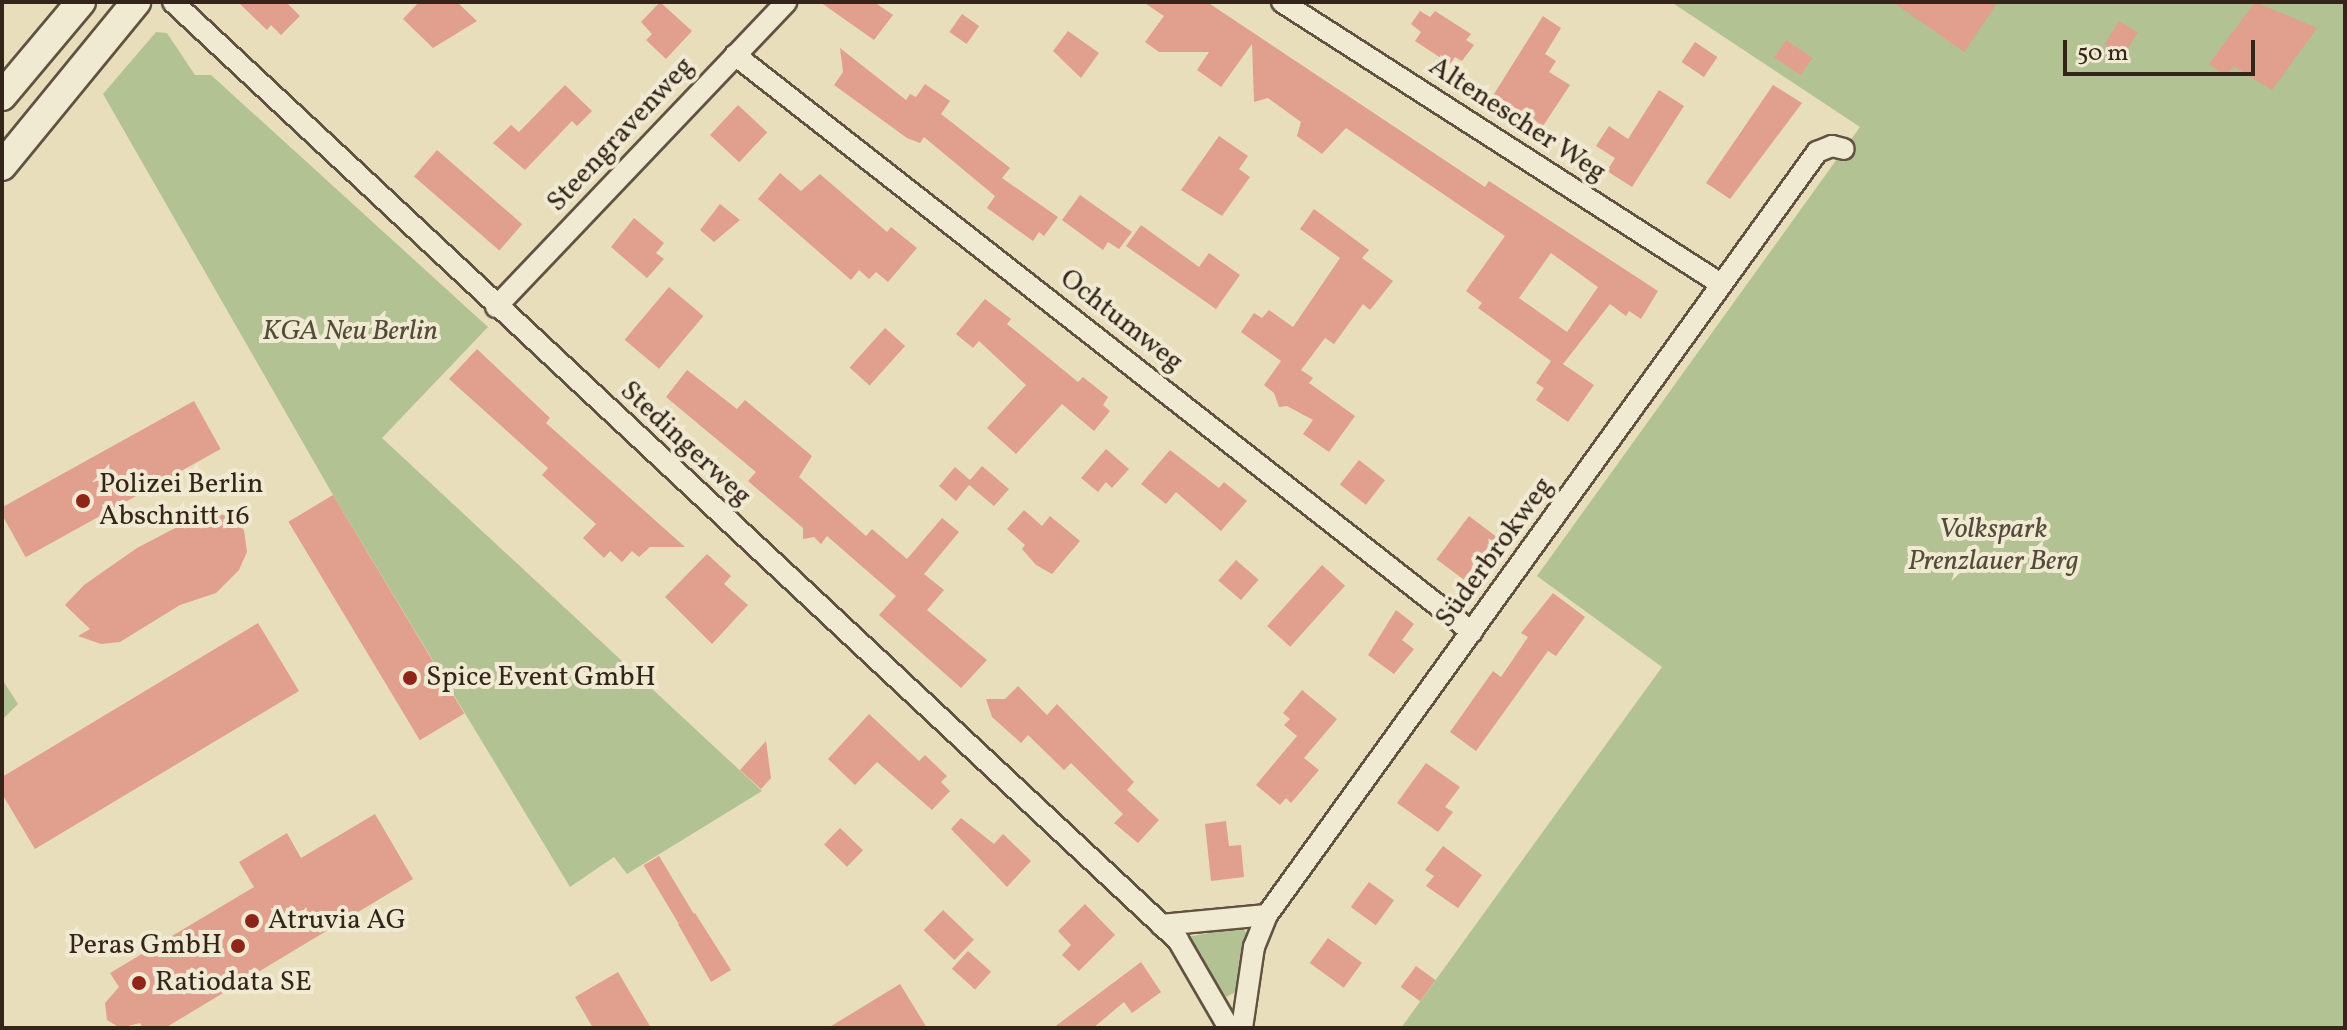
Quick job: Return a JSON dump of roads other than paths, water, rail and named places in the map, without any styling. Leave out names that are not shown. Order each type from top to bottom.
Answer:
[{"type":"main road","points":[[2,96],[81,2]]},
{"type":"main road","points":[[2,166],[136,2]]},
{"type":"street","name":"Stedingerweg","points":[[173,2],[496,307],[1178,940],[1229,1028]]},
{"type":"street","name":"Steengravenweg","points":[[496,307],[786,2]]},
{"type":"street","name":"Altenescher Weg","points":[[1282,2],[1721,284]]},
{"type":"street","name":"Ochtumweg","points":[[735,55],[1472,632]]},
{"type":"street","name":"Süderbrokweg","points":[[1242,1028],[1254,947],[1267,915],[1817,152],[1832,146],[1844,149]]},
{"type":"street","points":[[1161,925],[1267,915]]},
{"type":"place","name":"Polizei Berlin Abschnitt 16","points":[[83,501]]},
{"type":"place","name":"Spice Event GmbH","points":[[410,678]]},
{"type":"place","name":"Atruvia AG","points":[[252,921]]},
{"type":"place","name":"Peras GmbH","points":[[238,946]]},
{"type":"place","name":"Ratiodata SE","points":[[139,983]]},
{"type":"park label","name":"KGA Neu Berlin","points":[[350,332]]},
{"type":"park label","name":"Volkspark Prenzlauer Berg","points":[[1993,546]]}]
